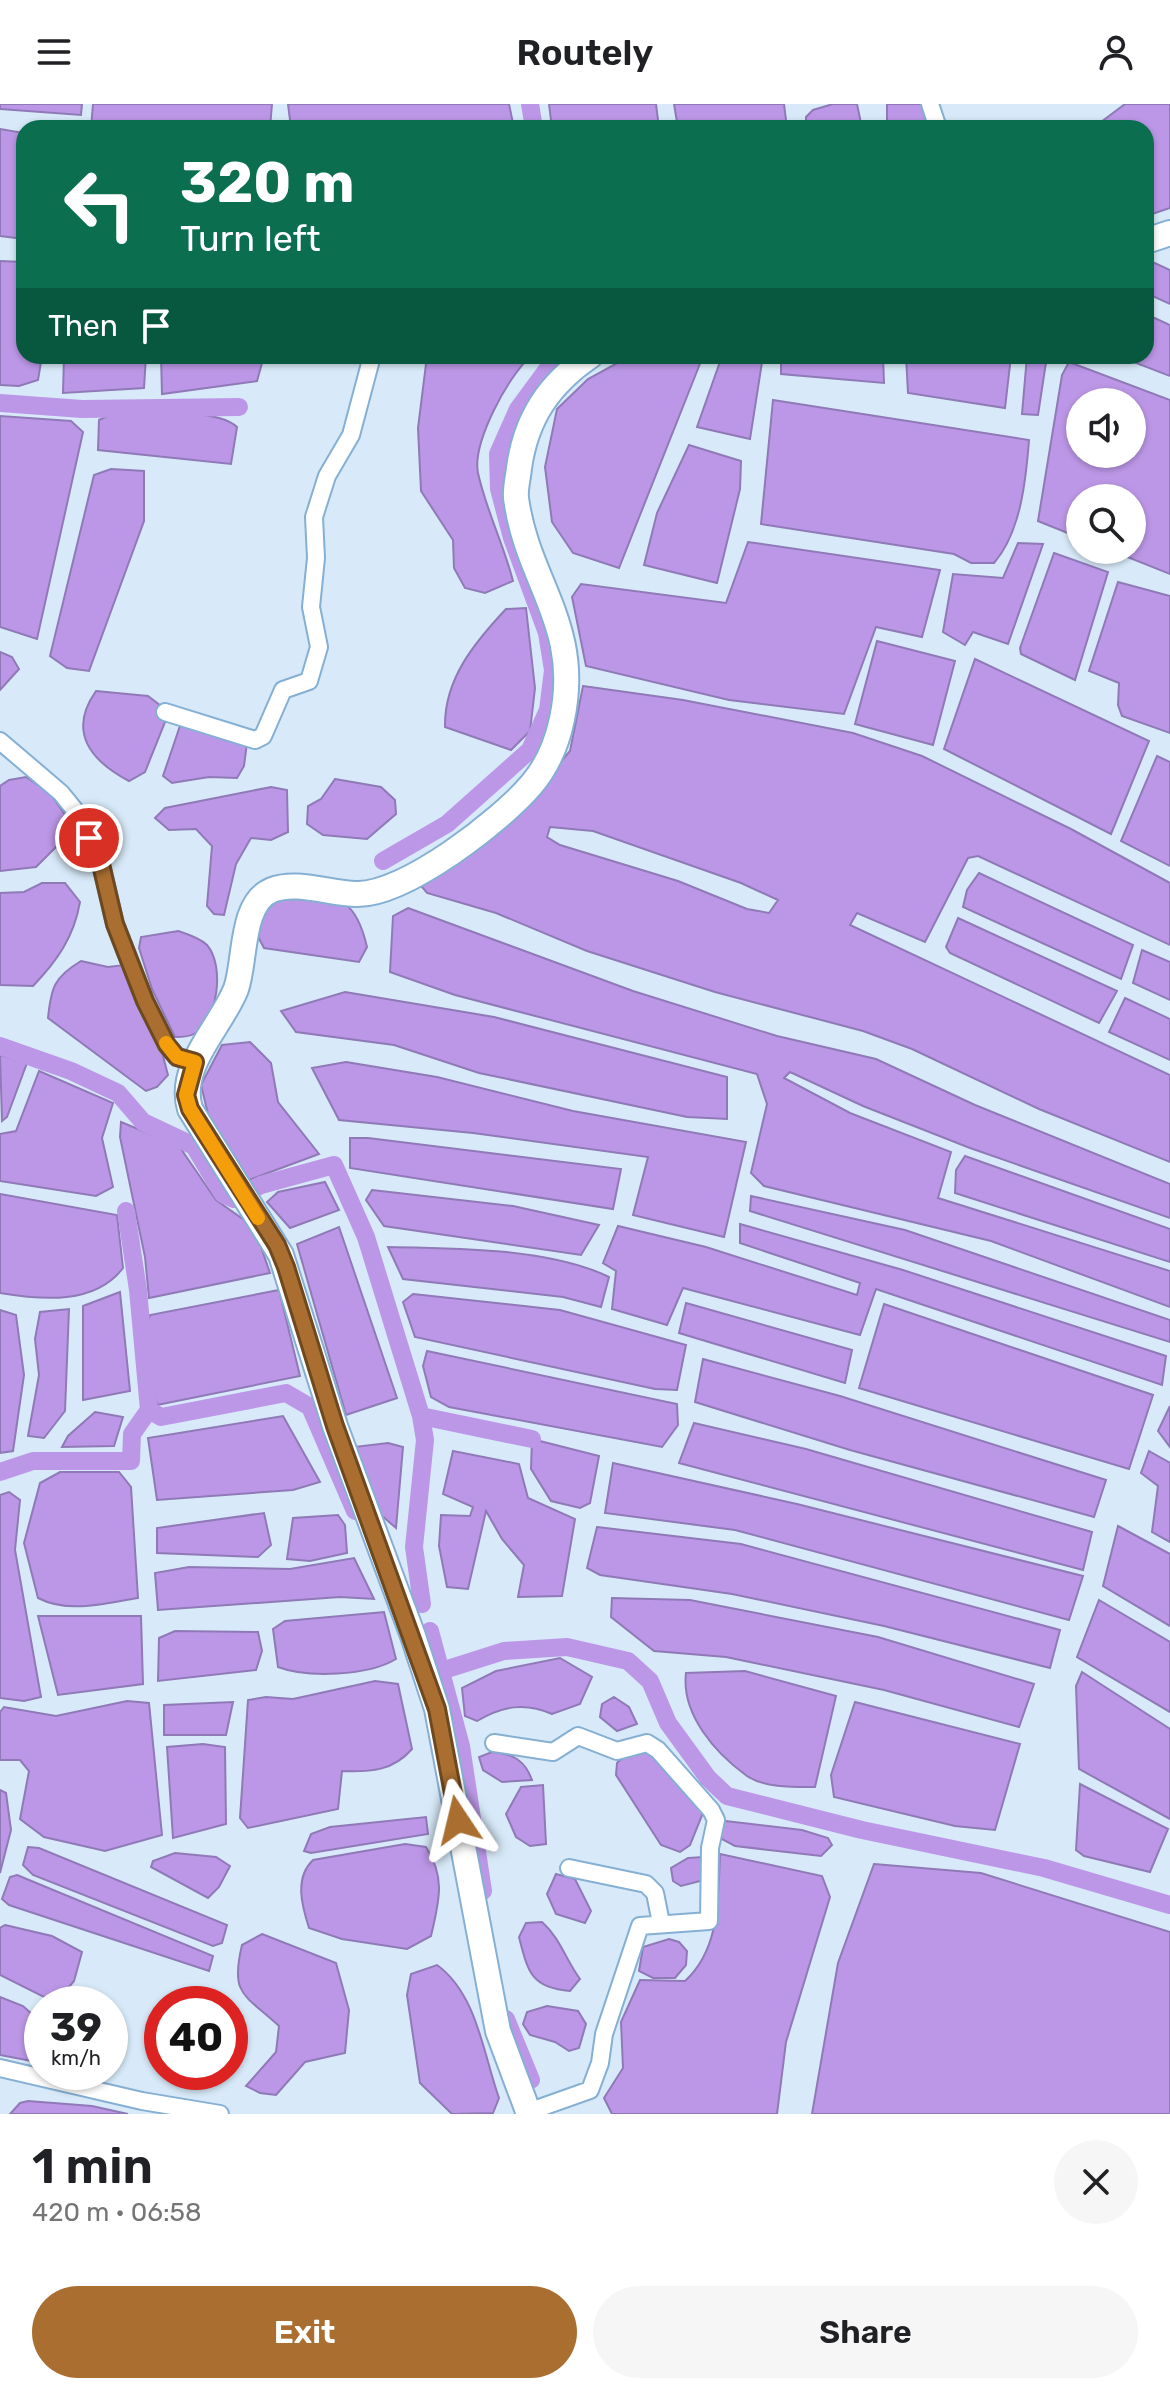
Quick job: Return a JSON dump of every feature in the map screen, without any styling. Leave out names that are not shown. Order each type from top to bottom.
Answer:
[{"type":"street","points":[[165,712],[259,739],[283,690],[309,681],[319,647],[311,607],[316,558],[314,517],[327,476],[351,435],[370,364]]},
{"type":"street","points":[[494,1743],[553,1752],[578,1736],[613,1751],[647,1743],[658,1750],[711,1810],[716,1820],[710,1848],[709,1921],[640,1926],[590,2090],[529,2113],[498,2031],[437,1709],[335,1426],[286,1267],[277,1245],[190,1109],[186,1095],[195,1062],[223,1017],[237,986],[252,914],[259,900],[271,891],[284,887],[370,894],[429,868],[455,852],[531,786],[546,765],[557,740],[569,686],[567,659],[559,627],[524,532],[516,496],[523,443],[542,397],[581,364]]},
{"type":"street","points":[[0,741],[61,793],[78,814],[100,860],[115,924],[145,1001],[167,1045],[177,1057],[195,1062]]},
{"type":"street","points":[[569,1868],[646,1884],[655,1893],[661,1923]]},
{"type":"street","points":[[0,2068],[142,2107],[220,2114]]},
{"type":"shaded area","points":[[0,104],[82,104],[81,115],[0,109]]},
{"type":"shaded area","points":[[93,104],[272,104],[271,120],[92,120]]},
{"type":"shaded area","points":[[288,104],[509,104],[512,120],[290,120]]},
{"type":"shaded area","points":[[549,104],[656,104],[658,120],[551,120]]},
{"type":"shaded area","points":[[674,104],[784,104],[786,120],[677,120]]},
{"type":"shaded area","points":[[833,104],[857,104],[860,120],[806,120],[813,110]]},
{"type":"shaded area","points":[[887,104],[922,104],[927,120],[887,120]]},
{"type":"shaded area","points":[[1125,104],[1170,104],[1170,208],[1154,213],[1154,120],[1104,120]]},
{"type":"shaded area","points":[[0,129],[16,132],[16,238],[0,236]]},
{"type":"shaded area","points":[[0,261],[16,262],[16,364],[41,364],[38,380],[19,386],[0,385]]},
{"type":"shaded area","points":[[1154,263],[1170,270],[1170,304],[1154,297]]},
{"type":"shaded area","points":[[1154,318],[1170,325],[1170,376],[1139,364],[1154,364]]},
{"type":"shaded area","points":[[64,364],[146,364],[144,388],[63,393]]},
{"type":"shaded area","points":[[161,364],[262,364],[257,381],[162,394]]},
{"type":"shaded area","points":[[426,364],[524,364],[512,378],[494,411],[478,460],[478,473],[513,581],[485,593],[465,588],[454,568],[453,540],[421,491],[418,428]]},
{"type":"shaded area","points":[[615,364],[700,364],[619,568],[573,553],[552,522],[545,467],[557,409],[588,379]]},
{"type":"shaded area","points":[[719,364],[762,364],[750,439],[697,427]]},
{"type":"shaded area","points":[[781,364],[883,364],[884,383],[781,374]]},
{"type":"shaded area","points":[[906,364],[1010,364],[1005,408],[908,393]]},
{"type":"shaded area","points":[[1026,364],[1046,364],[1038,415],[1022,414]]},
{"type":"shaded area","points":[[1068,364],[1074,364],[1138,388],[1066,388],[1066,468],[1146,468],[1146,391],[1170,400],[1170,574],[1145,564],[1146,484],[1066,484],[1066,532],[1038,521],[1062,375]]},
{"type":"shaded area","points":[[773,400],[1029,440],[1016,521],[994,563],[971,563],[954,554],[761,524]]},
{"type":"shaded area","points":[[195,414],[226,420],[237,427],[231,464],[98,450],[99,420],[110,415]]},
{"type":"shaded area","points":[[0,416],[71,421],[83,432],[37,639],[0,627]]},
{"type":"shaded area","points":[[689,445],[741,461],[740,489],[717,583],[644,565],[657,513]]},
{"type":"shaded area","points":[[111,469],[144,471],[144,521],[89,671],[67,668],[50,656],[94,475]]},
{"type":"shaded area","points":[[748,542],[940,570],[922,637],[876,627],[844,714],[729,700],[586,666],[572,597],[581,584],[726,603]]},
{"type":"shaded area","points":[[1018,543],[1043,544],[1008,644],[973,632],[965,645],[943,632],[953,574],[1003,578]]},
{"type":"shaded area","points":[[1054,553],[1066,557],[1066,564],[1085,564],[1108,572],[1075,680],[1021,654],[1020,648]]},
{"type":"shaded area","points":[[1118,582],[1170,596],[1170,733],[1122,716],[1118,705],[1119,683],[1089,671]]},
{"type":"shaded area","points":[[526,608],[535,688],[530,731],[511,750],[445,727],[450,693],[473,648],[506,609]]},
{"type":"shaded area","points":[[877,641],[955,661],[933,745],[855,724]]},
{"type":"shaded area","points":[[0,652],[12,657],[19,669],[0,690]]},
{"type":"shaded area","points":[[975,659],[1149,741],[1111,834],[944,749]]},
{"type":"shaded area","points":[[583,686],[683,700],[853,733],[922,756],[1071,829],[1170,883],[1170,945],[978,856],[968,858],[925,942],[857,913],[850,925],[1170,1075],[1170,1162],[1039,1109],[912,1049],[863,1031],[715,992],[587,951],[496,913],[427,893],[418,882],[534,793],[570,751]],"holes":[[[550,827],[593,831],[741,883],[778,900],[769,913],[747,909],[678,881],[560,845],[547,837]]]},
{"type":"shaded area","points":[[96,691],[148,696],[169,712],[145,772],[129,781],[104,764],[87,744],[84,720]]},
{"type":"shaded area","points":[[184,714],[247,743],[244,766],[237,778],[209,777],[172,783],[163,776]]},
{"type":"shaded area","points":[[1157,756],[1170,762],[1170,866],[1121,841]]},
{"type":"shaded area","points":[[26,777],[50,793],[72,825],[72,831],[36,867],[0,871],[0,786],[9,780]]},
{"type":"shaded area","points":[[335,779],[381,787],[395,800],[396,814],[367,839],[323,835],[307,824],[308,806],[321,799]]},
{"type":"shaded area","points":[[271,787],[287,790],[288,832],[271,840],[251,838],[236,864],[224,915],[214,914],[207,906],[212,846],[196,829],[169,830],[155,818],[165,808]]},
{"type":"shaded area","points":[[979,873],[1133,945],[1121,979],[963,907],[967,890]]},
{"type":"shaded area","points":[[42,883],[65,883],[80,902],[74,926],[57,958],[33,986],[0,985],[0,893],[24,892]]},
{"type":"shaded area","points":[[284,893],[329,898],[348,907],[356,916],[367,947],[359,962],[264,948],[255,931],[265,906]]},
{"type":"shaded area","points":[[408,908],[633,991],[777,1036],[876,1059],[975,1105],[1170,1184],[1170,1218],[970,1148],[863,1106],[790,1072],[784,1078],[850,1113],[951,1152],[938,1198],[1170,1271],[1170,1307],[991,1241],[764,1186],[751,1173],[767,1104],[757,1074],[455,995],[390,972],[393,916]]},
{"type":"shaded area","points":[[958,918],[1117,991],[1099,1023],[950,953],[946,947]]},
{"type":"shaded area","points":[[178,931],[207,945],[213,954],[217,979],[209,1017],[202,1027],[185,1037],[175,1037],[152,989],[139,948],[141,937]]},
{"type":"shaded area","points":[[1142,950],[1170,962],[1170,1000],[1133,983]]},
{"type":"shaded area","points":[[81,961],[108,967],[124,965],[139,1009],[158,1037],[168,1075],[157,1087],[146,1091],[48,1018],[59,978]]},
{"type":"shaded area","points":[[345,992],[494,1017],[727,1077],[727,1119],[687,1117],[479,1073],[394,1045],[296,1032],[281,1011]]},
{"type":"shaded area","points":[[1125,998],[1170,1019],[1170,1060],[1109,1032]]},
{"type":"shaded area","points":[[250,1042],[271,1063],[278,1102],[319,1154],[249,1180],[208,1114],[201,1085],[222,1045]]},
{"type":"shaded area","points":[[0,1055],[27,1063],[7,1117],[2,1121]]},
{"type":"shaded area","points":[[346,1062],[437,1077],[573,1111],[746,1142],[724,1237],[633,1215],[648,1157],[473,1133],[339,1120],[312,1068]]},
{"type":"shaded area","points":[[39,1071],[113,1103],[102,1138],[113,1187],[96,1196],[0,1181],[0,1134],[16,1131]]},
{"type":"shaded area","points":[[121,1122],[179,1146],[216,1200],[254,1227],[270,1273],[149,1298],[145,1257],[120,1137]]},
{"type":"shaded area","points":[[350,1138],[621,1169],[613,1209],[350,1168]]},
{"type":"shaded area","points":[[965,1156],[1170,1229],[1170,1262],[955,1193],[956,1170]]},
{"type":"shaded area","points":[[325,1182],[339,1210],[290,1228],[267,1202],[278,1192]]},
{"type":"shaded area","points":[[372,1190],[513,1206],[599,1225],[581,1255],[384,1226],[366,1200]]},
{"type":"shaded area","points":[[0,1194],[117,1215],[123,1268],[111,1280],[83,1294],[50,1298],[0,1293]]},
{"type":"shaded area","points":[[751,1196],[905,1230],[1170,1320],[1170,1342],[750,1211]]},
{"type":"shaded area","points":[[740,1224],[903,1270],[1166,1356],[1162,1385],[876,1289],[860,1335],[683,1288],[667,1325],[612,1309],[616,1271],[603,1263],[618,1226],[706,1247],[857,1295],[860,1283],[740,1243]]},
{"type":"shaded area","points":[[339,1227],[397,1398],[346,1415],[297,1244]]},
{"type":"shaded area","points":[[388,1247],[471,1249],[531,1255],[585,1267],[609,1277],[601,1307],[563,1297],[403,1279]]},
{"type":"shaded area","points":[[279,1290],[300,1376],[157,1405],[145,1334],[150,1315]]},
{"type":"shaded area","points":[[120,1292],[130,1391],[83,1400],[83,1306]]},
{"type":"shaded area","points":[[413,1294],[560,1310],[686,1345],[677,1390],[655,1389],[415,1337],[403,1302]]},
{"type":"shaded area","points":[[686,1303],[852,1350],[845,1383],[679,1333]]},
{"type":"shaded area","points":[[884,1304],[1153,1395],[1129,1469],[859,1388]]},
{"type":"shaded area","points":[[69,1309],[65,1411],[44,1438],[28,1436],[39,1375],[35,1339],[40,1312]]},
{"type":"shaded area","points":[[0,1310],[16,1315],[24,1375],[13,1451],[0,1453]]},
{"type":"shaded area","points":[[427,1351],[677,1404],[678,1425],[662,1447],[449,1407],[431,1397],[423,1366]]},
{"type":"shaded area","points":[[703,1359],[840,1396],[1106,1480],[1094,1517],[850,1450],[695,1402]]},
{"type":"shaded area","points":[[1170,1406],[1170,1447],[1158,1431]]},
{"type":"shaded area","points":[[95,1412],[123,1417],[114,1446],[62,1447],[68,1436]]},
{"type":"shaded area","points":[[283,1416],[320,1482],[293,1490],[157,1500],[148,1438]]},
{"type":"shaded area","points":[[694,1423],[806,1449],[1092,1532],[1083,1570],[679,1463]]},
{"type":"shaded area","points":[[532,1439],[599,1456],[590,1503],[580,1508],[551,1501],[531,1469]]},
{"type":"shaded area","points":[[388,1443],[403,1447],[396,1528],[381,1515],[354,1447]]},
{"type":"shaded area","points":[[453,1451],[519,1464],[528,1498],[575,1519],[562,1596],[518,1597],[524,1565],[502,1539],[486,1511],[468,1589],[447,1587],[439,1546],[441,1515],[470,1516],[473,1507],[443,1494]]},
{"type":"shaded area","points":[[1149,1451],[1170,1463],[1170,1542],[1152,1532],[1158,1486],[1141,1473]]},
{"type":"shaded area","points":[[613,1463],[797,1504],[1083,1576],[1069,1620],[735,1530],[605,1513]]},
{"type":"shaded area","points":[[60,1472],[119,1472],[131,1487],[138,1598],[75,1606],[38,1598],[24,1543],[40,1483]]},
{"type":"shaded area","points":[[9,1492],[20,1500],[15,1550],[41,1697],[24,1701],[0,1698],[0,1495]]},
{"type":"shaded area","points":[[264,1513],[271,1545],[258,1557],[157,1553],[157,1528]]},
{"type":"shaded area","points":[[338,1515],[345,1525],[347,1553],[310,1561],[287,1559],[293,1518]]},
{"type":"shaded area","points":[[1118,1526],[1170,1554],[1170,1626],[1103,1586]]},
{"type":"shaded area","points":[[597,1527],[741,1544],[1060,1630],[1050,1668],[884,1626],[732,1594],[600,1575],[587,1568]]},
{"type":"shaded area","points":[[354,1558],[374,1599],[340,1597],[158,1610],[155,1573],[189,1567],[290,1569]]},
{"type":"shaded area","points":[[612,1598],[690,1600],[878,1637],[1034,1684],[1019,1727],[884,1690],[726,1657],[654,1651],[611,1617]]},
{"type":"shaded area","points":[[1099,1600],[1170,1642],[1170,1712],[1077,1657]]},
{"type":"shaded area","points":[[384,1612],[396,1659],[370,1669],[337,1674],[305,1673],[278,1667],[273,1629],[285,1621]]},
{"type":"shaded area","points":[[38,1616],[141,1616],[143,1684],[58,1695]]},
{"type":"shaded area","points":[[175,1631],[258,1632],[262,1651],[256,1670],[158,1681],[159,1638]]},
{"type":"shaded area","points":[[560,1658],[592,1677],[580,1704],[552,1714],[514,1707],[477,1721],[465,1716],[462,1688],[496,1671]]},
{"type":"shaded area","points":[[745,1671],[836,1696],[815,1787],[780,1786],[747,1776],[712,1744],[695,1718],[686,1688],[686,1673]]},
{"type":"shaded area","points":[[1082,1672],[1170,1729],[1170,1819],[1079,1769],[1076,1686]]},
{"type":"shaded area","points":[[375,1681],[398,1684],[412,1749],[397,1762],[381,1769],[342,1771],[338,1809],[248,1828],[240,1818],[248,1700],[266,1697],[293,1699]]},
{"type":"shaded area","points":[[614,1697],[629,1707],[637,1724],[617,1731],[600,1717],[602,1704]]},
{"type":"shaded area","points":[[127,1701],[149,1703],[162,1835],[105,1851],[44,1837],[20,1819],[29,1771],[20,1760],[0,1760],[0,1712],[4,1707],[56,1716]]},
{"type":"shaded area","points":[[233,1702],[226,1735],[164,1735],[164,1705]]},
{"type":"shaded area","points":[[855,1702],[1020,1744],[995,1830],[955,1826],[834,1797],[831,1775]]},
{"type":"shaded area","points":[[203,1744],[225,1747],[226,1824],[173,1838],[167,1747]]},
{"type":"shaded area","points":[[648,1749],[705,1808],[690,1845],[680,1852],[661,1845],[616,1775],[617,1763],[630,1751]]},
{"type":"shaded area","points":[[492,1752],[517,1759],[526,1767],[532,1780],[502,1782],[483,1770],[479,1757]]},
{"type":"shaded area","points":[[1080,1784],[1168,1829],[1150,1872],[1084,1856],[1076,1850]]},
{"type":"shaded area","points":[[543,1785],[546,1844],[530,1846],[516,1837],[506,1814],[521,1787]]},
{"type":"shaded area","points":[[0,1790],[6,1793],[11,1830],[0,1873]]},
{"type":"shaded area","points":[[426,1817],[428,1834],[311,1853],[304,1851],[311,1834],[330,1827]]},
{"type":"shaded area","points":[[717,1820],[802,1830],[828,1838],[832,1845],[821,1856],[735,1846],[718,1837]]},
{"type":"shaded area","points":[[405,1844],[426,1847],[436,1869],[439,1890],[431,1936],[407,1949],[342,1939],[309,1928],[301,1892],[303,1875],[313,1860]]},
{"type":"shaded area","points":[[28,1847],[39,1848],[227,1925],[222,1943],[213,1946],[33,1875],[23,1865]]},
{"type":"shaded area","points":[[175,1853],[216,1857],[230,1866],[219,1887],[208,1898],[151,1867],[153,1861]]},
{"type":"shaded area","points":[[720,1854],[822,1876],[830,1897],[786,2042],[777,2114],[612,2114],[604,2098],[623,2068],[621,2022],[640,1980],[685,1981],[705,1954],[715,1922]]},
{"type":"shaded area","points":[[703,1857],[704,1880],[681,1886],[673,1881],[671,1868],[688,1858]]},
{"type":"shaded area","points":[[874,1864],[981,1873],[1170,1932],[1170,2114],[812,2114],[838,1963]]},
{"type":"shaded area","points":[[556,1874],[575,1879],[591,1911],[585,1923],[556,1914],[547,1894]]},
{"type":"shaded area","points":[[17,1875],[213,1956],[209,1971],[9,1905],[2,1899],[10,1877]]},
{"type":"shaded area","points":[[542,1922],[554,1935],[580,1979],[570,1991],[539,1982],[525,1960],[519,1937],[526,1923]]},
{"type":"shaded area","points":[[5,1925],[52,1936],[82,1952],[74,1981],[70,1986],[24,1987],[0,1975],[0,1928]]},
{"type":"shaded area","points":[[262,1934],[336,1963],[349,2010],[345,2053],[305,2062],[276,2095],[260,2093],[248,2087],[276,2052],[279,2026],[248,1998],[248,1986],[239,1984],[242,1945]]},
{"type":"shaded area","points":[[669,1939],[679,1942],[687,1951],[686,1965],[675,1978],[653,1978],[639,1971],[643,1947]]},
{"type":"shaded area","points":[[437,1965],[461,1992],[477,2026],[499,2098],[493,2113],[452,2114],[420,2083],[407,1995],[411,1974]]},
{"type":"shaded area","points":[[0,1997],[24,2007],[24,2060],[0,2055]]},
{"type":"shaded area","points":[[547,2006],[578,2011],[586,2024],[579,2048],[569,2051],[555,2042],[530,2035],[523,2024],[527,2012]]},
{"type":"shaded area","points":[[20,2103],[92,2106],[128,2114],[10,2114]]},
{"type":"waterway","points":[[530,104],[533,120]]},
{"type":"waterway","points":[[383,861],[447,824],[530,750],[548,710],[553,670],[547,633],[512,538],[499,489],[498,454],[518,409],[551,364]]},
{"type":"waterway","points":[[0,403],[82,409],[239,407]]},
{"type":"waterway","points":[[0,1046],[71,1071],[118,1093],[143,1122],[194,1146],[223,1194],[234,1199],[261,1185],[334,1165],[366,1237],[421,1416],[425,1440],[414,1547],[422,1604]]},
{"type":"waterway","points":[[0,1472],[33,1461],[131,1461],[132,1434],[149,1410],[138,1290],[126,1211]]},
{"type":"waterway","points":[[149,1410],[161,1417],[286,1393],[310,1407],[355,1511]]},
{"type":"waterway","points":[[421,1416],[532,1439]]},
{"type":"waterway","points":[[430,1631],[461,1746],[483,1891]]},
{"type":"waterway","points":[[441,1671],[504,1651],[567,1647],[628,1661],[650,1681],[668,1723],[708,1778],[727,1796],[862,1830],[1044,1868],[1170,1905]]},
{"type":"waterway","points":[[506,2019],[531,2080]]},
{"type":"slow traffic","points":[[166,1043],[177,1057],[195,1062],[186,1095],[190,1109],[258,1218]]},
{"type":"route","points":[[89,838],[100,860],[115,924],[145,1001],[167,1045],[177,1057],[195,1062],[186,1095],[190,1109],[277,1245],[286,1267],[335,1426],[437,1709],[458,1820]]}]
